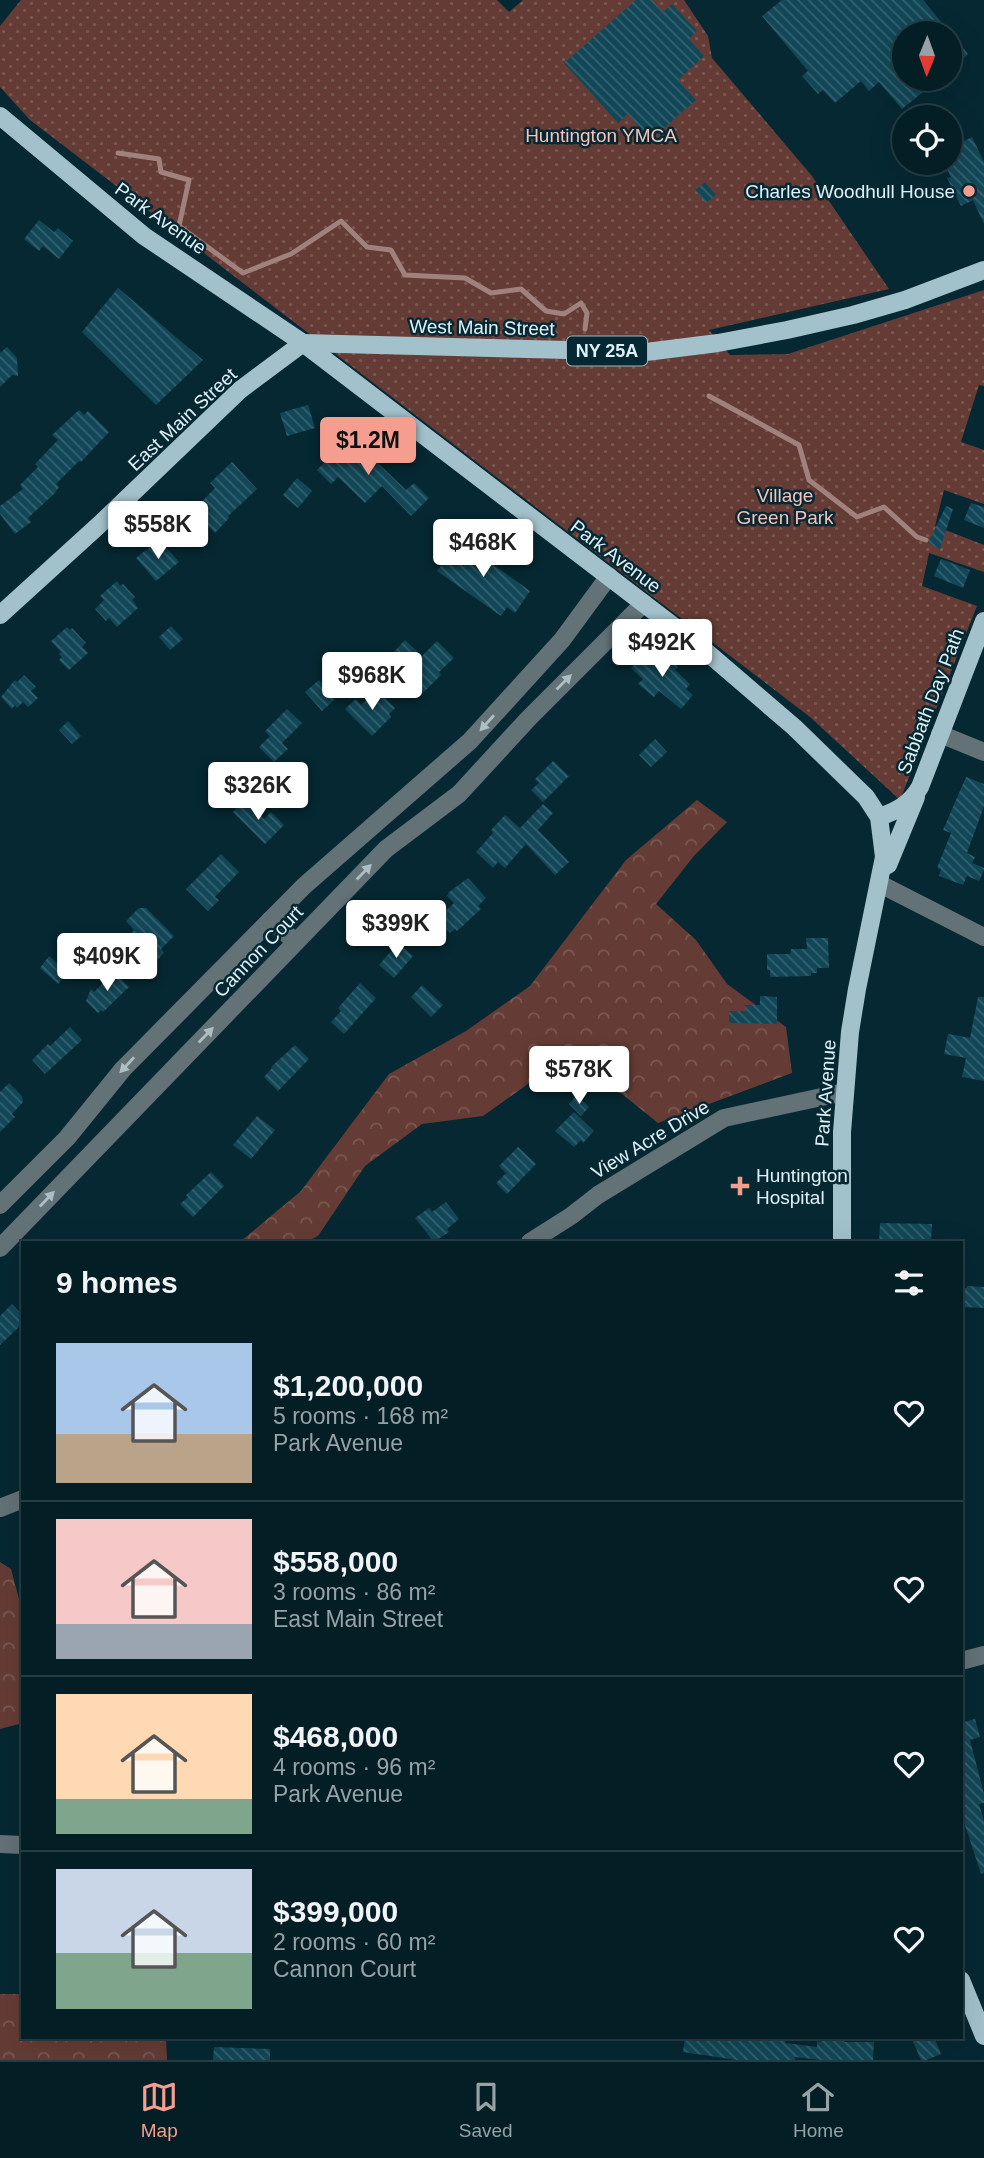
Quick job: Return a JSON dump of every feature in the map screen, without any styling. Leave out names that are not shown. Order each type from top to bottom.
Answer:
[{"type":"main road","name":"Park Avenue","points":[[0,116],[144,236],[303,343],[702,648],[802,734],[866,797],[879,817],[884,847],[883,867],[857,989],[845,1092],[842,1132],[842,1241]]},
{"type":"main road","name":"West Main Street","points":[[303,343],[646,352],[718,343],[787,330],[905,300],[984,270]]},
{"type":"main road","name":"East Main Street","points":[[0,615],[240,390],[303,343]]},
{"type":"main road","name":"Sabbath Day Path","points":[[879,817],[903,806],[920,788],[984,621]]},
{"type":"main road","points":[[880,884],[920,788]]},
{"type":"main road","points":[[963,1985],[984,2036]]},
{"type":"street","name":"Cannon Court","points":[[0,1205],[67,1138],[123,1069],[304,886],[471,741],[562,640],[609,576]]},
{"type":"street","name":"Cannon Court","points":[[0,1248],[386,849],[458,794],[529,718],[644,603]]},
{"type":"street","points":[[507,701],[529,718]]},
{"type":"street","points":[[940,734],[984,752]]},
{"type":"street","points":[[397,804],[418,825]]},
{"type":"street","points":[[880,884],[984,937]]},
{"type":"street","points":[[270,920],[296,942]]},
{"type":"street","name":"View Acre Drive","points":[[532,1241],[598,1195],[724,1118],[845,1092]]},
{"type":"street","points":[[78,1124],[102,1143]]},
{"type":"street","points":[[0,1508],[21,1500]]},
{"type":"street","points":[[963,1661],[984,1656]]},
{"type":"street","points":[[0,1844],[21,1844]]},
{"type":"green space","name":"Village Green Park","points":[[21,0],[497,0],[509,12],[523,0],[684,0],[708,36],[712,58],[812,176],[889,289],[709,330],[730,355],[788,354],[984,290],[984,386],[979,385],[961,442],[984,450],[984,504],[944,490],[935,526],[984,545],[984,572],[929,553],[922,586],[977,606],[900,800],[810,717],[30,120],[0,87],[0,26]]},
{"type":"green space","points":[[697,800],[727,822],[693,857],[656,904],[696,940],[727,984],[786,1027],[792,1073],[658,1123],[622,1094],[553,1066],[483,1116],[422,1124],[365,1166],[318,1236],[308,1241],[241,1241],[301,1191],[389,1074],[466,1031],[530,986],[626,860]]},
{"type":"green space","points":[[0,1562],[11,1569],[21,1606],[21,1724],[0,1729]]},
{"type":"green space","points":[[0,1994],[21,1994],[21,2039],[166,2039],[167,2060],[0,2060]]},
{"type":"building","points":[[636,0],[652,0],[663,12],[672,4],[697,31],[689,39],[704,56],[678,80],[696,100],[656,135],[652,130],[646,135],[628,114],[618,123],[564,63]]},
{"type":"building","points":[[782,0],[923,0],[940,21],[892,21],[892,91],[924,91],[907,105],[899,105],[879,82],[869,91],[861,81],[835,103],[823,90],[818,94],[802,76],[808,71],[762,16]]},
{"type":"building","points":[[962,47],[968,54],[962,59]]},
{"type":"building","points":[[972,137],[984,162],[984,224],[973,200],[961,206],[947,178],[951,177],[950,175],[962,175],[962,142]]},
{"type":"building","points":[[705,182],[716,195],[706,203],[695,190]]},
{"type":"building","points":[[39,220],[54,232],[58,228],[73,241],[59,259],[43,246],[39,251],[24,239]]},
{"type":"building","points":[[118,288],[203,360],[156,405],[82,332]]},
{"type":"building","points":[[7,347],[17,358],[18,376],[12,375],[0,387],[0,353]]},
{"type":"building","points":[[308,405],[315,428],[287,436],[280,413]]},
{"type":"building","points":[[79,410],[84,415],[88,411],[109,432],[56,484],[59,487],[55,493],[28,518],[31,522],[15,534],[0,514],[0,506],[23,489],[20,485],[38,467],[35,464],[58,440],[52,435]]},
{"type":"building","points":[[352,438],[406,490],[414,483],[429,498],[411,516],[382,486],[365,503],[338,477],[331,484],[317,470],[347,439],[349,441]]},
{"type":"building","points":[[232,462],[257,489],[228,516],[215,533],[204,522],[200,526],[189,515],[215,488],[210,483]]},
{"type":"building","points":[[297,478],[312,491],[298,508],[283,495]]},
{"type":"building","points":[[971,503],[984,507],[984,528],[964,520]]},
{"type":"building","points":[[946,506],[953,509],[940,549],[928,543]]},
{"type":"building","points":[[459,541],[474,552],[477,547],[496,564],[495,566],[530,591],[515,613],[507,607],[501,616],[437,571]]},
{"type":"building","points":[[163,544],[179,562],[156,581],[136,558],[151,546],[155,551]]},
{"type":"building","points":[[941,559],[970,570],[963,588],[934,576]]},
{"type":"building","points":[[117,581],[135,597],[132,600],[138,608],[117,627],[109,618],[106,621],[95,609],[104,600],[100,596]]},
{"type":"building","points":[[171,626],[183,639],[170,650],[159,637]]},
{"type":"building","points":[[67,627],[70,630],[72,628],[86,643],[82,647],[88,653],[69,670],[59,660],[62,657],[59,654],[61,652],[51,641]]},
{"type":"building","points":[[405,640],[422,656],[437,641],[454,658],[422,694],[404,676],[408,672],[391,655]]},
{"type":"building","points":[[645,651],[656,661],[662,653],[678,667],[675,670],[690,684],[686,689],[693,695],[681,709],[659,691],[654,697],[638,684],[643,679],[631,668]]},
{"type":"building","points":[[24,675],[36,687],[31,691],[38,698],[28,707],[23,702],[12,709],[1,697],[15,680],[17,682]]},
{"type":"building","points":[[319,680],[335,699],[322,711],[305,692]]},
{"type":"building","points":[[377,690],[395,708],[389,714],[391,717],[372,736],[345,709],[356,699],[361,705]]},
{"type":"building","points":[[287,709],[302,723],[282,743],[288,749],[274,762],[259,747],[270,736],[265,731]]},
{"type":"building","points":[[68,721],[81,736],[72,744],[59,730]]},
{"type":"building","points":[[655,739],[667,752],[651,767],[639,755]]},
{"type":"building","points":[[553,761],[569,776],[543,802],[531,790],[539,783],[535,779]]},
{"type":"building","points":[[966,777],[984,784],[984,806],[967,853],[975,857],[972,863],[984,870],[979,881],[967,876],[963,885],[939,876],[941,869],[937,868],[951,833],[943,830]]},
{"type":"building","points":[[245,799],[264,819],[271,812],[284,825],[265,844],[233,812]]},
{"type":"building","points":[[543,804],[553,813],[538,830],[569,862],[555,875],[526,844],[505,868],[498,862],[493,868],[476,852],[505,815],[520,828]]},
{"type":"building","points":[[221,854],[239,872],[215,897],[219,900],[208,911],[186,889]]},
{"type":"building","points":[[468,878],[486,898],[478,906],[481,909],[457,931],[455,929],[450,933],[437,919],[454,903],[447,896],[449,892]]},
{"type":"building","points":[[139,908],[146,908],[174,936],[161,949],[164,953],[151,967],[124,940],[134,930],[126,921]]},
{"type":"building","points":[[806,938],[828,938],[829,968],[817,968],[817,973],[811,973],[811,976],[770,977],[767,954],[790,954],[791,949],[807,949]]},
{"type":"building","points":[[398,943],[413,956],[394,978],[379,965]]},
{"type":"building","points":[[49,956],[68,973],[58,984],[40,968]]},
{"type":"building","points":[[114,972],[129,987],[103,1012],[101,1010],[98,1013],[86,1001],[91,989],[94,992]]},
{"type":"building","points":[[360,983],[376,998],[344,1034],[331,1022],[341,1011],[338,1008]]},
{"type":"building","points":[[422,985],[443,1005],[431,1017],[411,997]]},
{"type":"building","points":[[760,996],[777,997],[777,1024],[729,1023],[729,1011],[745,1011],[745,1005],[760,1005]]},
{"type":"building","points":[[978,997],[984,997],[984,1081],[962,1077],[966,1058],[944,1054],[948,1034],[970,1038]]},
{"type":"building","points":[[70,1027],[82,1040],[45,1074],[32,1060]]},
{"type":"building","points":[[295,1045],[309,1059],[278,1091],[264,1077]]},
{"type":"building","points":[[9,1083],[22,1096],[23,1102],[12,1114],[15,1117],[0,1132],[0,1092]]},
{"type":"building","points":[[577,1095],[589,1107],[581,1116],[569,1104]]},
{"type":"building","points":[[574,1112],[594,1131],[583,1143],[581,1140],[574,1147],[555,1131]]},
{"type":"building","points":[[257,1116],[275,1130],[251,1159],[233,1145]]},
{"type":"building","points":[[518,1147],[536,1164],[507,1194],[496,1183],[506,1173],[499,1166]]},
{"type":"building","points":[[211,1172],[224,1186],[193,1217],[180,1204]]},
{"type":"building","points":[[446,1202],[459,1219],[447,1229],[449,1232],[436,1241],[415,1218],[429,1208],[432,1212]]},
{"type":"building","points":[[880,1223],[932,1224],[931,1241],[879,1241]]},
{"type":"building","points":[[984,1287],[984,1308],[963,1307],[963,1288]]},
{"type":"building","points":[[12,1304],[21,1314],[21,1325],[0,1345],[0,1316]]},
{"type":"building","points":[[975,1719],[980,1737],[970,1740],[984,1794],[984,1803],[979,1804],[984,1821],[984,1873],[981,1874],[963,1819],[963,1722]]},
{"type":"building","points":[[685,2039],[786,2039],[785,2043],[817,2047],[817,2041],[821,2042],[822,2039],[874,2042],[873,2060],[795,2057],[795,2060],[737,2060],[683,2052]]},
{"type":"building","points":[[912,2039],[935,2039],[941,2054],[921,2060]]},
{"type":"building","points":[[214,2047],[270,2049],[270,2060],[213,2060]]},
{"type":"waterway","points":[[118,153],[159,159],[161,172],[189,180],[179,226],[243,273],[291,254],[341,221],[367,247],[391,250],[405,275],[465,278],[491,293],[521,289],[546,311],[564,314],[581,303],[587,313],[585,329]]},
{"type":"waterway","points":[[709,396],[799,445],[809,480],[857,517],[884,507],[917,537],[926,540]]},
{"type":"place","name":"Charles Woodhull House","points":[[969,191]]},
{"type":"place","name":"Huntington Hospital","points":[[740,1186]]},
{"type":"park label","name":"Huntington YMCA","points":[[601,135]]}]
